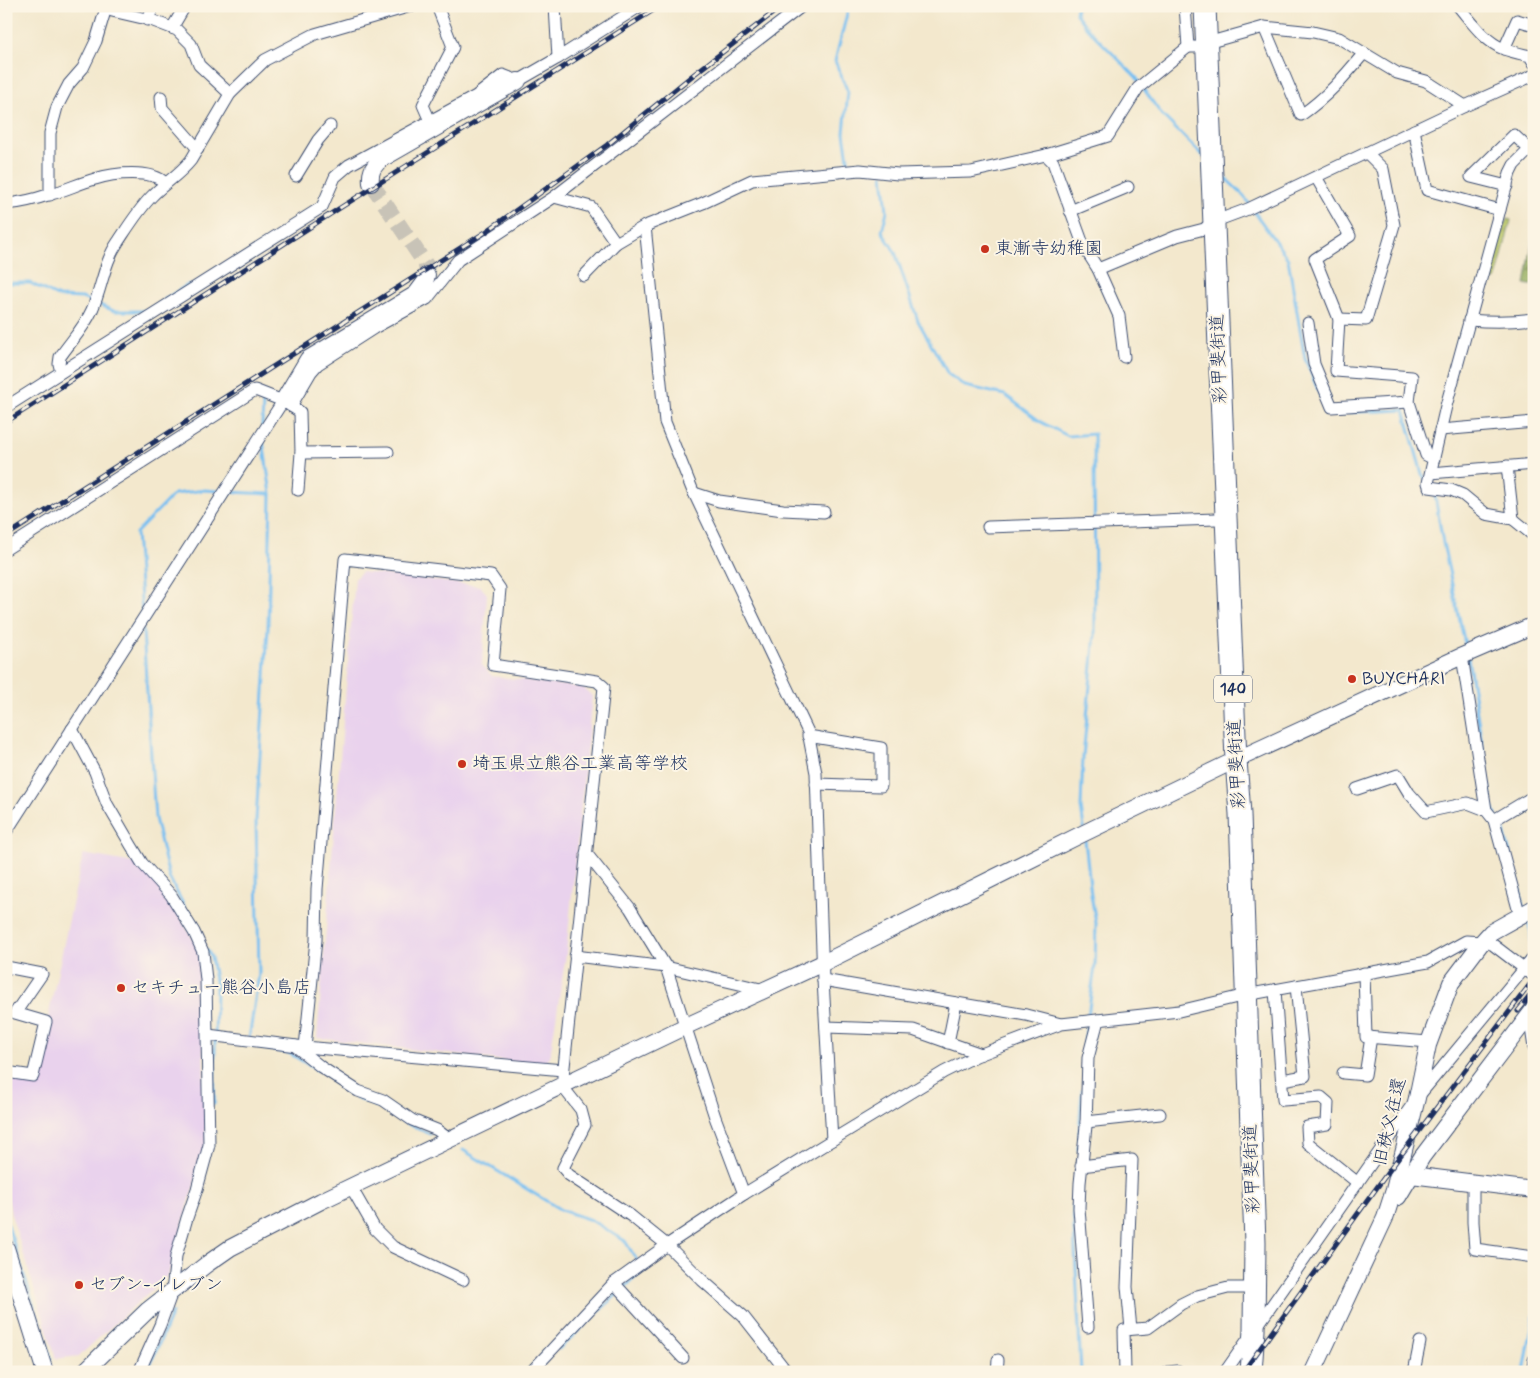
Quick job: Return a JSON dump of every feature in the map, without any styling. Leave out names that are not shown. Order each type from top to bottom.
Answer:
[{"type":"highway","name":"彩甲斐街道","points":[[1195,6],[1209,226],[1231,763]]},
{"type":"highway","name":"彩甲斐街道","points":[[1197,46],[1205,6]]},
{"type":"highway","name":"彩甲斐街道","points":[[1209,226],[1216,519],[1231,763],[1240,814],[1241,996],[1255,1243],[1248,1288],[1240,1372]]},
{"type":"highway","name":"彩甲斐街道","points":[[1248,1288],[1254,1330],[1251,1372]]},
{"type":"street","points":[[147,20],[154,6]]},
{"type":"street","points":[[172,28],[185,6]]},
{"type":"street","points":[[61,372],[60,358],[86,324],[95,304],[110,256],[117,243],[144,205],[165,183],[184,169],[230,94],[265,60],[315,34],[411,6]]},
{"type":"street","points":[[430,121],[423,105],[452,48],[437,6]]},
{"type":"street","points":[[555,6],[558,58]]},
{"type":"street","points":[[371,183],[372,168],[380,160],[558,58],[640,6]]},
{"type":"street","points":[[6,832],[287,403],[318,364],[374,328],[427,299],[458,260],[554,197],[802,6]]},
{"type":"street","points":[[1184,6],[1197,46]]},
{"type":"street","points":[[1458,6],[1493,44],[1530,56],[1534,63]]},
{"type":"street","points":[[50,195],[50,133],[57,107],[69,84],[83,68],[109,8],[177,30],[192,44],[199,65],[230,94]]},
{"type":"street","points":[[1504,49],[1517,20],[1534,25]]},
{"type":"street","points":[[1264,27],[1301,115],[1319,103],[1334,89],[1364,53]]},
{"type":"street","points":[[584,276],[616,243],[645,226],[703,203],[752,180],[860,170],[889,173],[971,172],[1046,155],[1108,136],[1138,88],[1197,46],[1264,27],[1313,32],[1339,38],[1397,73],[1426,81],[1465,106]]},
{"type":"street","points":[[6,407],[322,207],[335,177],[348,165],[476,96],[503,75],[518,81]]},
{"type":"street","points":[[1098,269],[1248,209],[1534,75]]},
{"type":"street","points":[[161,97],[162,108],[198,149]]},
{"type":"street","points":[[296,176],[318,140],[330,126]]},
{"type":"street","points":[[1414,130],[1427,190],[1500,210]]},
{"type":"street","points":[[1429,481],[1440,430],[1469,320],[1507,186],[1514,165],[1532,148],[1514,135],[1471,177],[1507,186]]},
{"type":"street","points":[[1339,319],[1366,320],[1394,225],[1383,169],[1367,153]]},
{"type":"street","points":[[1046,155],[1053,162],[1084,247],[1098,269],[1119,316],[1124,357]]},
{"type":"street","points":[[6,204],[22,203],[112,175],[139,174],[155,176],[165,183]]},
{"type":"street","points":[[1316,177],[1350,236],[1315,259],[1339,319],[1336,371],[1412,377],[1409,402],[1426,455],[1434,459]]},
{"type":"street","points":[[1070,211],[1128,187]]},
{"type":"street","points":[[554,197],[591,207],[616,243]]},
{"type":"street","points":[[645,226],[665,422],[694,493],[808,732],[816,773],[823,980],[832,1140]]},
{"type":"street","points":[[287,403],[308,359],[416,294],[425,282],[427,275]]},
{"type":"street","points":[[1469,320],[1512,322],[1534,319]]},
{"type":"street","points":[[1308,323],[1314,364],[1332,406],[1409,402]]},
{"type":"street","points":[[6,550],[255,390],[287,403],[300,412],[301,453],[298,490]]},
{"type":"street","points":[[1440,430],[1534,422]]},
{"type":"street","points":[[301,453],[388,452]]},
{"type":"street","points":[[1429,481],[1507,466],[1534,464]]},
{"type":"street","points":[[1507,466],[1513,519]]},
{"type":"street","points":[[1429,481],[1463,495],[1486,514],[1513,519],[1534,536]]},
{"type":"street","points":[[694,493],[719,501],[783,510],[824,512]]},
{"type":"street","points":[[988,527],[1216,519]]},
{"type":"street","points":[[300,1046],[315,950],[317,890],[345,559],[491,576],[500,589],[493,666],[597,680],[604,687],[563,1078],[581,1110],[585,1125],[563,1168],[569,1175],[631,1216],[667,1245],[702,1280],[743,1316],[787,1372]]},
{"type":"street","points":[[84,1372],[148,1310],[230,1248],[450,1140],[563,1078],[684,1027],[823,964],[1084,833],[1462,656],[1534,625]]},
{"type":"street","points":[[1462,656],[1486,810],[1494,820],[1527,912]]},
{"type":"street","points":[[72,729],[95,772],[107,804],[131,845],[142,863],[171,895],[197,938],[203,952],[206,980],[209,1145],[198,1189],[176,1256],[172,1292],[139,1372]]},
{"type":"street","points":[[808,736],[881,748],[881,786],[816,784]]},
{"type":"street","points":[[1357,789],[1398,775],[1409,793],[1426,812],[1468,803],[1486,810]]},
{"type":"street","points":[[1494,820],[1534,796]]},
{"type":"street","points":[[586,853],[630,908],[666,967],[684,1027],[718,1126],[744,1194]]},
{"type":"street","name":"旧秩父往還","points":[[1313,1372],[1385,1218],[1417,1098],[1429,1042],[1451,983],[1491,932],[1527,912]]},
{"type":"street","points":[[532,1372],[615,1284],[644,1261],[744,1194],[944,1072],[981,1054],[1061,1024],[1179,1010],[1241,996],[1428,962],[1466,941],[1492,944],[1534,976]]},
{"type":"street","points":[[575,956],[666,967],[766,990]]},
{"type":"street","points":[[1225,1372],[1417,1098],[1534,957]]},
{"type":"street","points":[[6,967],[42,974],[15,1013],[46,1022],[33,1076],[6,1072]]},
{"type":"street","points":[[1364,973],[1366,1036],[1429,1042]]},
{"type":"street","points":[[823,980],[1026,1015],[1061,1024]]},
{"type":"street","points":[[1282,1080],[1304,1076],[1296,986]]},
{"type":"street","points":[[1275,990],[1284,1100],[1321,1097],[1328,1103],[1327,1124],[1307,1127],[1308,1144],[1358,1183]]},
{"type":"street","points":[[948,1043],[956,1003]]},
{"type":"street","points":[[1529,1015],[1534,1048]]},
{"type":"street","points":[[1385,1218],[1422,1157],[1529,1015]]},
{"type":"street","points":[[1088,1327],[1079,1208],[1086,1122],[1088,1058],[1096,1020]]},
{"type":"street","points":[[826,1027],[913,1030],[981,1054]]},
{"type":"street","points":[[208,1035],[563,1078]]},
{"type":"street","points":[[1343,1073],[1365,1074],[1371,1037]]},
{"type":"street","points":[[300,1046],[321,1067],[358,1091],[383,1100],[412,1120],[437,1130],[450,1140]]},
{"type":"street","points":[[1086,1122],[1160,1114]]},
{"type":"street","points":[[1082,1166],[1132,1160],[1127,1287],[1131,1329]]},
{"type":"street","points":[[1411,1175],[1534,1190]]},
{"type":"street","points":[[1473,1182],[1475,1249],[1534,1257]]},
{"type":"street","points":[[351,1187],[374,1230],[393,1247],[464,1280]]},
{"type":"street","points":[[6,1248],[45,1372]]},
{"type":"street","points":[[615,1284],[683,1358]]},
{"type":"street","points":[[1125,1372],[1124,1330],[1148,1328],[1181,1304],[1197,1296],[1228,1288],[1248,1288]]},
{"type":"street","points":[[1414,1372],[1420,1342]]},
{"type":"street","points":[[1532,1372],[1534,1360]]},
{"type":"street","points":[[1168,1372],[1178,1371]]},
{"type":"shaded area","name":"埼玉県立熊谷工業高等学校","points":[[362,572],[480,586],[487,594],[482,665],[492,676],[584,688],[592,696],[566,954],[550,1057],[541,1065],[317,1038],[355,578]]},
{"type":"shaded area","points":[[83,854],[139,864],[166,892],[200,952],[206,1143],[168,1275],[79,1356],[56,1359],[11,1214],[6,1187],[6,1075],[35,1079]]},
{"type":"green space","points":[[1507,219],[1511,220],[1496,280],[1489,279],[1485,288],[1483,288]]},
{"type":"green space","points":[[1534,230],[1534,285],[1525,285]]},
{"type":"waterway","points":[[849,6],[835,61],[848,92],[844,133],[849,166],[851,166]]},
{"type":"waterway","points":[[1077,6],[1076,14],[1088,29],[1140,83]]},
{"type":"waterway","points":[[1143,88],[1161,114],[1203,156]]},
{"type":"waterway","points":[[1220,173],[1244,196],[1250,205]]},
{"type":"waterway","points":[[883,175],[887,211],[882,231],[895,252],[918,321],[948,374],[965,386],[1005,395],[1041,422],[1068,436],[1094,434],[1095,634],[1083,757],[1081,807],[1084,828]]},
{"type":"waterway","points":[[1253,210],[1288,259],[1305,359],[1323,402],[1331,413],[1404,410],[1422,474],[1426,480]]},
{"type":"waterway","points":[[6,283],[30,283],[59,297],[82,298],[92,302]]},
{"type":"waterway","points":[[165,299],[189,284],[191,286]]},
{"type":"waterway","points":[[98,304],[114,311],[148,311]]},
{"type":"waterway","points":[[260,397],[263,403],[262,426]]},
{"type":"waterway","points":[[249,1039],[259,974],[256,820],[268,628],[271,494],[263,441]]},
{"type":"waterway","points":[[142,612],[136,533],[174,494],[205,490],[218,491]]},
{"type":"waterway","points":[[1431,490],[1435,496],[1466,649]]},
{"type":"waterway","points":[[230,492],[271,494]]},
{"type":"waterway","points":[[143,630],[155,818],[169,877],[184,906]]},
{"type":"waterway","points":[[1468,658],[1492,806],[1496,814]]},
{"type":"waterway","points":[[1500,822],[1524,907]]},
{"type":"waterway","points":[[1084,1054],[1095,966],[1096,923],[1085,840]]},
{"type":"waterway","points":[[1527,918],[1531,932],[1532,956]]},
{"type":"waterway","points":[[207,950],[211,957],[216,986],[214,1104]]},
{"type":"waterway","points":[[1533,980],[1534,992]]},
{"type":"waterway","points":[[258,1047],[289,1053],[317,1070]]},
{"type":"waterway","points":[[345,1089],[356,1097],[382,1108],[406,1123],[430,1134]]},
{"type":"waterway","points":[[1078,1149],[1082,1090]]},
{"type":"waterway","points":[[463,1150],[561,1210],[591,1220],[625,1241],[643,1270],[559,1349]]},
{"type":"waterway","points":[[1074,1198],[1081,1372]]},
{"type":"waterway","points":[[6,1220],[51,1358]]},
{"type":"waterway","points":[[147,1372],[172,1313]]},
{"type":"waterway","points":[[1524,1372],[1534,1315]]},
{"type":"tunnel","points":[[371,183],[426,265],[427,275]]},
{"type":"railway","points":[[6,422],[660,6]]},
{"type":"railway","points":[[6,536],[487,231],[607,145],[782,6]]},
{"type":"railway","points":[[1243,1372],[1391,1168],[1534,979]]},
{"type":"railway","points":[[1518,1011],[1534,991]]},
{"type":"place","name":"東漸寺幼稚園","points":[[985,249]]},
{"type":"place","name":"BUYCHARI","points":[[1352,679]]},
{"type":"place","name":"埼玉県立熊谷工業高等学校","points":[[462,764]]},
{"type":"place","name":"セキチュー熊谷小島店","points":[[121,988]]},
{"type":"place","name":"セブン-イレブン","points":[[79,1285]]}]
